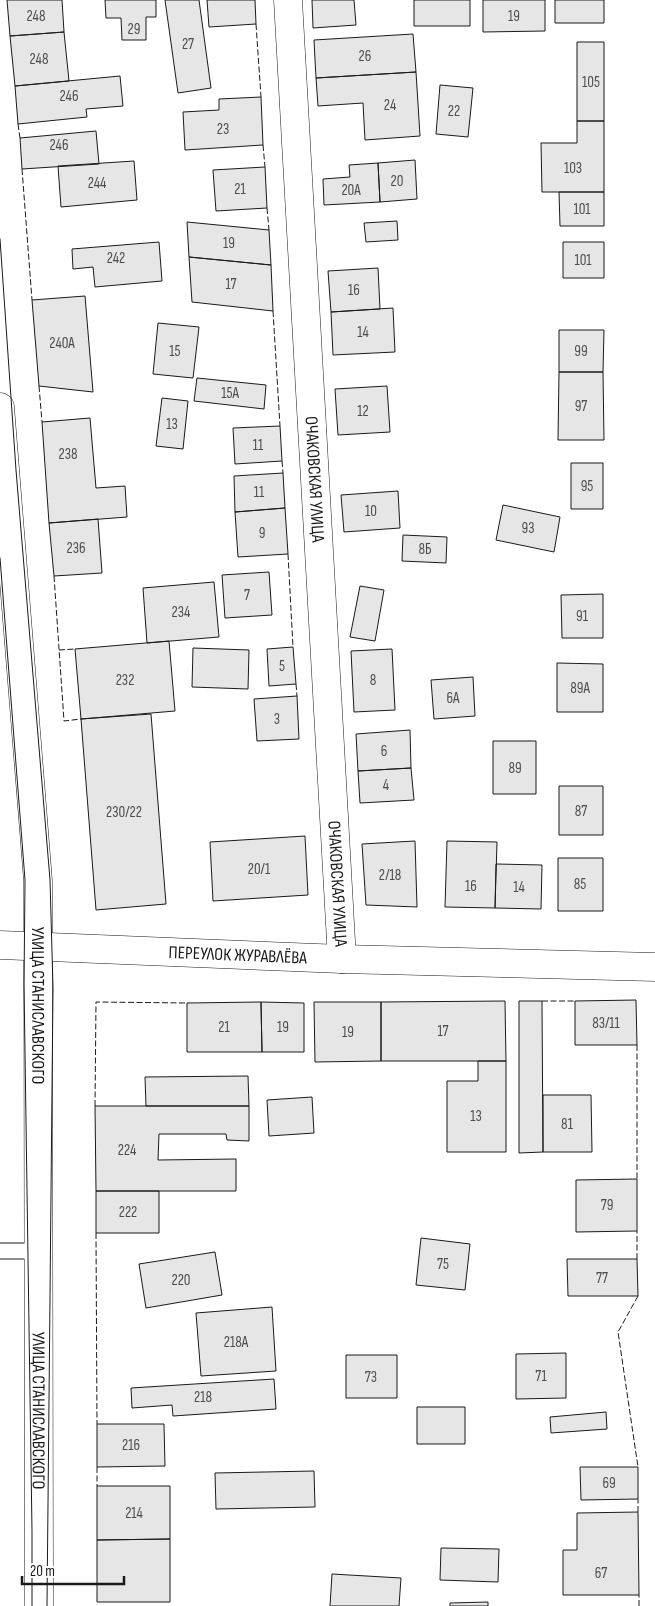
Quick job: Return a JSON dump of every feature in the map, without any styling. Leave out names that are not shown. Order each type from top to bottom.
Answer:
[{"type":"street","name":"ОЧАКОВСКАЯ УЛИЦА","points":[[288,0],[342,959]]},
{"type":"street","name":"УЛИЦА СТАНИСЛАВСКОГО","points":[[0,406],[38,881],[39,1606]]},
{"type":"street","name":"ПЕРЕУЛОК ЖУРАВЛЁВА","points":[[0,945],[342,959],[655,967]]},
{"type":"lane","points":[[0,1251],[39,1251]]},
{"type":"building","points":[[7,0],[62,0],[64,32],[10,36]]},
{"type":"building","points":[[105,0],[156,0],[156,17],[146,17],[146,40],[122,40],[121,18],[106,18]]},
{"type":"building","points":[[165,0],[199,0],[211,88],[178,93]]},
{"type":"building","points":[[207,0],[255,0],[256,24],[209,27]]},
{"type":"building","points":[[312,0],[354,0],[356,25],[313,28]]},
{"type":"building","points":[[414,0],[470,0],[470,26],[414,26]]},
{"type":"building","points":[[483,0],[545,0],[545,31],[483,32]]},
{"type":"building","points":[[555,0],[604,0],[604,23],[555,23]]},
{"type":"building","points":[[64,32],[69,81],[15,86],[10,36]]},
{"type":"building","points":[[413,34],[416,72],[316,78],[314,40]]},
{"type":"building","points":[[577,42],[604,42],[604,121],[577,121]]},
{"type":"building","points":[[416,72],[420,136],[365,140],[363,103],[318,106],[316,78]]},
{"type":"building","points":[[120,76],[123,106],[86,109],[87,117],[18,124],[15,86]]},
{"type":"building","points":[[440,85],[473,88],[468,137],[436,134]]},
{"type":"building","points":[[261,97],[263,145],[185,150],[183,112],[219,110],[219,99]]},
{"type":"building","points":[[577,121],[604,121],[604,192],[542,192],[541,143],[577,143]]},
{"type":"building","points":[[96,131],[99,164],[22,169],[20,138]]},
{"type":"building","points":[[415,160],[417,199],[380,202],[378,163]]},
{"type":"building","points":[[134,161],[137,200],[61,207],[58,166]]},
{"type":"building","points":[[378,163],[380,202],[324,205],[323,179],[350,177],[349,165]]},
{"type":"building","points":[[265,167],[267,208],[216,211],[213,170]]},
{"type":"building","points":[[559,192],[604,192],[604,226],[560,226]]},
{"type":"building","points":[[397,221],[398,240],[366,242],[364,223]]},
{"type":"building","points":[[187,222],[269,230],[271,265],[189,257]]},
{"type":"building","points":[[159,242],[162,281],[95,287],[93,267],[73,269],[72,249]]},
{"type":"building","points":[[563,242],[604,242],[604,278],[563,278]]},
{"type":"building","points":[[189,257],[271,265],[273,311],[192,302]]},
{"type":"building","points":[[378,268],[380,309],[331,312],[328,271]]},
{"type":"building","points":[[85,296],[93,392],[39,386],[32,300]]},
{"type":"building","points":[[393,308],[395,352],[333,355],[331,312]]},
{"type":"building","points":[[158,323],[199,327],[193,378],[153,374]]},
{"type":"building","points":[[559,330],[604,330],[603,372],[559,372]]},
{"type":"building","points":[[559,372],[603,372],[604,440],[558,440]]},
{"type":"building","points":[[197,378],[266,385],[264,409],[194,401]]},
{"type":"building","points":[[387,386],[390,432],[338,435],[335,389]]},
{"type":"building","points":[[162,398],[188,401],[183,449],[156,446]]},
{"type":"building","points":[[90,418],[96,488],[125,486],[127,517],[49,523],[42,422]]},
{"type":"building","points":[[280,426],[282,461],[235,464],[233,428]]},
{"type":"building","points":[[571,463],[603,463],[603,509],[571,509]]},
{"type":"building","points":[[283,473],[285,508],[235,512],[234,476]]},
{"type":"building","points":[[398,491],[400,528],[344,532],[341,495]]},
{"type":"building","points":[[503,505],[560,517],[554,552],[496,540]]},
{"type":"building","points":[[285,508],[288,554],[238,557],[235,512]]},
{"type":"building","points":[[98,519],[102,573],[54,576],[49,523]]},
{"type":"building","points":[[403,535],[447,537],[446,563],[402,561]]},
{"type":"building","points":[[269,572],[272,615],[225,618],[222,575]]},
{"type":"building","points":[[214,582],[219,637],[147,643],[143,588]]},
{"type":"building","points":[[360,586],[384,590],[375,641],[350,637]]},
{"type":"building","points":[[603,594],[603,638],[562,638],[561,595]]},
{"type":"building","points":[[169,641],[175,711],[81,719],[75,649]]},
{"type":"building","points":[[293,647],[296,684],[269,686],[267,649]]},
{"type":"building","points":[[193,648],[249,650],[248,689],[192,687]]},
{"type":"building","points":[[392,649],[395,710],[354,712],[351,651]]},
{"type":"building","points":[[557,663],[603,664],[603,712],[557,712]]},
{"type":"building","points":[[473,677],[475,716],[434,719],[431,680]]},
{"type":"building","points":[[297,696],[299,739],[257,741],[254,699]]},
{"type":"building","points":[[151,714],[166,904],[96,910],[81,719]]},
{"type":"building","points":[[410,730],[411,768],[358,771],[356,734]]},
{"type":"building","points":[[493,741],[536,741],[536,794],[493,794]]},
{"type":"building","points":[[411,768],[414,800],[360,803],[358,771]]},
{"type":"building","points":[[559,786],[603,786],[603,835],[559,835]]},
{"type":"building","points":[[305,836],[308,895],[213,901],[210,842]]},
{"type":"building","points":[[415,841],[417,907],[366,905],[362,844]]},
{"type":"building","points":[[447,841],[497,842],[495,908],[445,907]]},
{"type":"building","points":[[558,858],[603,858],[603,911],[558,911]]},
{"type":"building","points":[[496,864],[542,865],[541,909],[495,908]]},
{"type":"building","points":[[636,1000],[637,1045],[575,1045],[575,1001]]},
{"type":"building","points":[[505,1001],[506,1061],[381,1061],[381,1002]]},
{"type":"building","points":[[519,1001],[542,1001],[543,1152],[519,1153]]},
{"type":"building","points":[[261,1002],[304,1003],[304,1052],[262,1052]]},
{"type":"building","points":[[261,1002],[262,1052],[187,1052],[187,1003]]},
{"type":"building","points":[[314,1002],[381,1002],[381,1061],[315,1062]]},
{"type":"building","points":[[478,1061],[506,1061],[506,1152],[447,1152],[447,1081],[478,1081]]},
{"type":"building","points":[[248,1076],[249,1106],[146,1106],[145,1077]]},
{"type":"building","points":[[543,1095],[591,1095],[592,1152],[543,1152]]},
{"type":"building","points":[[312,1097],[314,1133],[269,1136],[267,1100]]},
{"type":"building","points":[[95,1106],[249,1106],[249,1141],[227,1140],[226,1134],[159,1134],[158,1160],[236,1159],[236,1191],[96,1191]]},
{"type":"building","points":[[637,1179],[637,1231],[576,1232],[576,1180]]},
{"type":"building","points":[[96,1191],[159,1191],[159,1233],[96,1233]]},
{"type":"building","points":[[421,1238],[470,1244],[465,1290],[416,1285]]},
{"type":"building","points":[[215,1252],[222,1295],[146,1308],[139,1264]]},
{"type":"building","points":[[567,1259],[637,1259],[638,1296],[568,1296]]},
{"type":"building","points":[[272,1307],[276,1371],[201,1376],[196,1313]]},
{"type":"building","points":[[566,1353],[566,1398],[516,1399],[516,1354]]},
{"type":"building","points":[[346,1355],[397,1355],[397,1398],[346,1398]]},
{"type":"building","points":[[274,1379],[276,1409],[173,1416],[172,1405],[132,1408],[131,1388]]},
{"type":"building","points":[[417,1407],[465,1407],[465,1444],[417,1444]]},
{"type":"building","points":[[606,1412],[607,1429],[551,1433],[550,1417]]},
{"type":"building","points":[[97,1424],[164,1424],[165,1466],[97,1467]]},
{"type":"building","points":[[580,1467],[638,1467],[638,1499],[581,1500]]},
{"type":"building","points":[[314,1471],[315,1507],[216,1509],[215,1473]]},
{"type":"building","points":[[97,1486],[170,1486],[170,1539],[97,1540]]},
{"type":"building","points":[[638,1512],[639,1595],[563,1595],[563,1550],[577,1550],[577,1513]]},
{"type":"building","points":[[170,1539],[170,1602],[97,1602],[97,1540]]},
{"type":"building","points":[[441,1548],[499,1549],[498,1582],[440,1580]]},
{"type":"building","points":[[332,1574],[401,1578],[399,1606],[330,1606]]},
{"type":"building","points":[[488,1602],[488,1606],[450,1606],[450,1603]]},
{"type":"tram line","points":[[0,239],[16,470],[50,880],[53,988],[47,1606]]},
{"type":"tram line","points":[[0,558],[25,880],[24,984],[32,1606]]},
{"type":"fence","points":[[256,24],[261,97]]},
{"type":"fence","points":[[18,124],[20,138]]},
{"type":"fence","points":[[263,145],[265,167]]},
{"type":"fence","points":[[22,169],[32,300]]},
{"type":"fence","points":[[267,208],[269,230]]},
{"type":"fence","points":[[273,311],[280,426]]},
{"type":"fence","points":[[39,386],[42,422]]},
{"type":"fence","points":[[282,461],[283,473]]},
{"type":"fence","points":[[288,554],[293,647]]},
{"type":"fence","points":[[54,576],[64,721],[81,719]]},
{"type":"fence","points":[[59,650],[75,649]]},
{"type":"fence","points":[[296,684],[297,696]]},
{"type":"fence","points":[[542,1001],[575,1001]]},
{"type":"fence","points":[[95,1106],[96,1002],[187,1003]]},
{"type":"fence","points":[[637,1045],[637,1179]]},
{"type":"fence","points":[[637,1231],[637,1259]]},
{"type":"fence","points":[[96,1233],[97,1424]]},
{"type":"fence","points":[[638,1296],[618,1332],[638,1467]]},
{"type":"fence","points":[[97,1467],[97,1486]]},
{"type":"fence","points":[[638,1499],[638,1512]]},
{"type":"fence","points":[[639,1595],[639,1606]]}]
